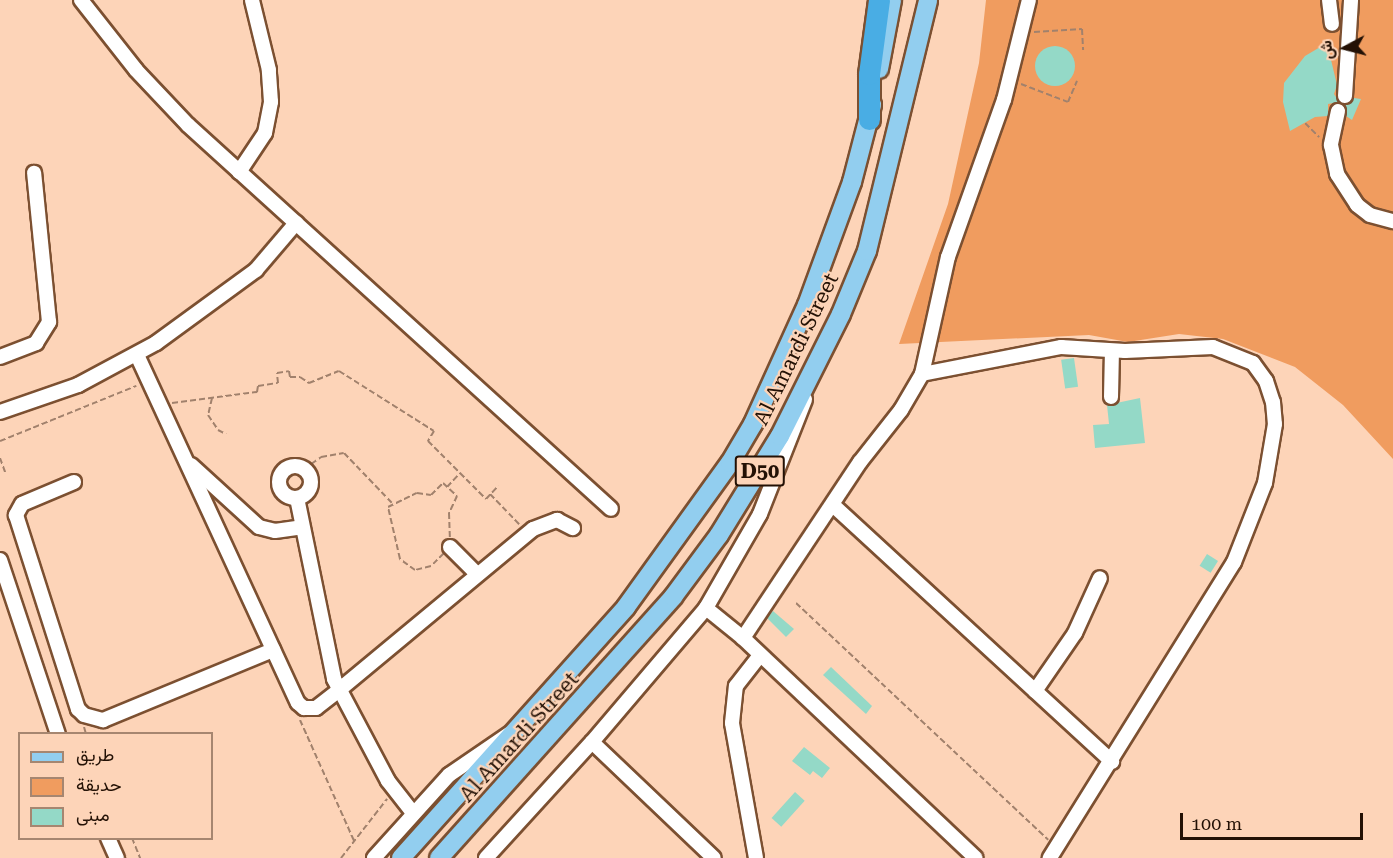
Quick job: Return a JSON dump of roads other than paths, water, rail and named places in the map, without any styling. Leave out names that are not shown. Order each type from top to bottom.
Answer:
[{"type":"highway","points":[[869,119],[869,74],[879,0]]},
{"type":"main road","name":"D50","points":[[869,119],[892,0]]},
{"type":"main road","name":"Al Amardi Street","points":[[439,858],[673,597],[740,503],[811,376],[867,251],[928,0]]},
{"type":"main road","name":"Al Amardi Street","points":[[401,858],[645,584],[741,443],[807,305],[852,182],[869,119]]},
{"type":"street","points":[[81,0],[161,98],[239,172],[611,509]]},
{"type":"street","points":[[239,172],[265,133],[271,102],[269,70],[252,0]]},
{"type":"street","points":[[743,638],[834,506],[860,462],[902,410],[921,374],[948,256],[1010,79],[1029,0]]},
{"type":"street","points":[[1329,0],[1332,24]]},
{"type":"street","points":[[1345,96],[1351,0]]},
{"type":"street","points":[[1338,111],[1331,146],[1337,174],[1357,205],[1370,214],[1393,222]]},
{"type":"street","points":[[0,357],[36,343],[49,322],[34,173]]},
{"type":"street","points":[[0,412],[52,396],[137,355],[203,312],[248,277],[296,223]]},
{"type":"street","points":[[921,374],[1044,348],[1078,346],[1112,351],[1213,347],[1233,352],[1253,363],[1266,381],[1275,424],[1265,483],[1234,562],[1112,762],[1053,853]]},
{"type":"street","points":[[1111,397],[1112,351]]},
{"type":"street","points":[[137,355],[300,706],[312,709],[339,690],[527,533],[552,521],[563,521],[573,528]]},
{"type":"street","points":[[486,858],[592,742],[706,608],[760,514],[789,447],[811,376]]},
{"type":"street","points":[[186,459],[259,527],[275,531],[302,527]]},
{"type":"street","points":[[288,468],[304,469],[311,483],[307,494],[297,498],[286,496],[279,481],[288,468]]},
{"type":"street","points":[[74,482],[22,504],[16,514],[78,709],[84,716],[103,720],[273,650]]},
{"type":"street","points":[[297,498],[327,657],[339,690],[394,791],[413,813]]},
{"type":"street","points":[[834,506],[1112,762]]},
{"type":"street","points":[[450,547],[477,574]]},
{"type":"street","points":[[0,560],[57,732]]},
{"type":"street","points":[[1035,691],[1075,633],[1100,578]]},
{"type":"street","points":[[706,608],[743,638],[976,858]]},
{"type":"street","points":[[756,858],[732,723],[736,686],[760,655]]},
{"type":"street","points":[[374,858],[413,813],[461,765],[516,730]]},
{"type":"street","points":[[592,742],[714,858]]},
{"type":"street","points":[[109,840],[117,858]]}]
